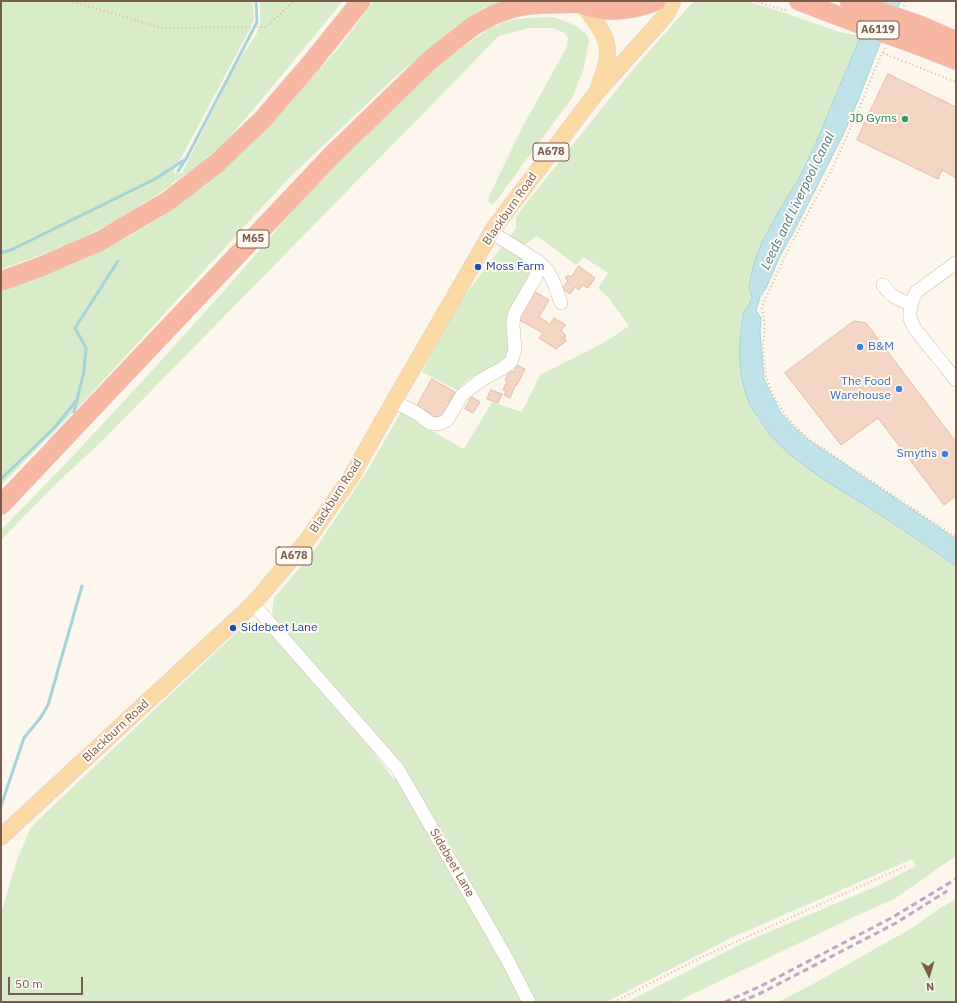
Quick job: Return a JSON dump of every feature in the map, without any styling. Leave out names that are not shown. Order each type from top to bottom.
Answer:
[{"type":"highway","points":[[1,281],[40,267],[100,241],[168,201],[217,163],[263,119],[312,62],[361,1]]},
{"type":"highway","points":[[580,3],[600,9],[614,10],[645,6],[656,1]]},
{"type":"highway","name":"A6119","points":[[799,1],[847,10],[916,34],[956,41]]},
{"type":"highway","name":"M65","points":[[1,505],[330,157],[430,60],[473,26],[493,15],[513,8],[528,5],[580,3]]},
{"type":"highway","name":"A6119","points":[[916,34],[956,60]]},
{"type":"main road","name":"Blackburn Road","points":[[1,837],[253,604],[310,536],[351,477],[491,232],[596,93],[665,16],[673,1]]},
{"type":"main road","name":"Blackburn Road","points":[[580,3],[602,32],[606,40],[607,62],[596,93]]},
{"type":"street","points":[[491,232],[539,262],[548,271],[561,303]]},
{"type":"street","points":[[394,401],[418,414],[430,423],[441,423],[447,420],[462,395],[481,380],[511,362],[515,350],[513,325],[514,315],[535,278],[540,267],[539,262]]},
{"type":"street","points":[[956,262],[916,292],[911,304],[910,319],[915,329],[956,380]]},
{"type":"street","points":[[883,285],[890,294],[897,299],[911,304]]},
{"type":"street","name":"Sidebeet Lane","points":[[253,604],[398,769],[507,959],[529,1002]]},
{"type":"path","points":[[70,1],[162,28],[266,27],[294,1]]},
{"type":"path","points":[[956,80],[953,81],[883,53],[832,169],[789,248],[762,308],[765,325],[763,353],[766,376],[770,388],[786,417],[808,438],[956,537]]},
{"type":"path","points":[[614,1002],[702,957],[906,866]]},
{"type":"green space","points":[[1,1],[253,1],[254,20],[250,29],[173,173],[182,173],[238,61],[257,33],[260,22],[259,1],[343,1],[226,141],[195,168],[144,204],[97,230],[66,245],[1,269]]},
{"type":"green space","points":[[374,1],[505,1],[483,8],[449,32],[395,77],[288,179],[86,399],[1,485],[1,290],[46,275],[86,258],[126,238],[162,216],[210,180],[237,157],[338,49]]},
{"type":"green space","points":[[695,1],[745,1],[840,32],[861,36],[815,145],[798,180],[763,240],[756,258],[749,288],[752,297],[748,308],[744,311],[742,323],[740,347],[741,373],[747,397],[759,420],[788,453],[956,566],[956,856],[894,899],[676,1002],[627,1002],[743,943],[877,886],[916,866],[912,859],[733,937],[606,1002],[530,1002],[394,756],[277,624],[272,613],[274,598],[314,551],[369,468],[402,410],[425,427],[464,449],[492,402],[522,412],[540,375],[605,342],[629,326],[608,297],[598,288],[608,273],[583,257],[576,265],[537,236],[523,246],[510,236],[516,229],[516,216],[630,73]]},
{"type":"green space","points":[[553,17],[577,26],[587,35],[589,40],[584,68],[572,98],[493,205],[488,202],[489,196],[523,126],[567,47],[568,38],[565,33],[553,28],[529,28],[499,36],[102,441],[57,483],[1,540],[1,530],[71,458],[149,374],[239,274],[329,168],[393,105],[448,57],[492,27],[512,20]]},
{"type":"green space","points":[[504,244],[535,265],[506,357],[502,365],[474,376],[460,387],[461,389],[457,390],[422,372],[445,327],[465,295]]},
{"type":"green space","points":[[248,622],[259,622],[266,626],[361,735],[392,777],[398,780],[465,892],[524,1002],[1,1002],[1,913],[17,860],[31,827]]},
{"type":"green space","points":[[956,899],[956,1002],[778,1002],[815,983],[912,928]]},
{"type":"water","name":"Leeds and Liverpool Canal","points":[[876,1],[901,1],[879,46],[843,135],[780,256],[766,288],[760,297],[756,310],[761,318],[760,332],[764,379],[781,413],[807,439],[956,539],[956,566],[884,517],[824,480],[785,450],[769,433],[752,409],[746,396],[741,372],[740,347],[742,323],[744,311],[748,308],[752,297],[749,288],[756,258],[763,240],[798,180],[815,145]]},
{"type":"building","points":[[888,74],[956,107],[956,178],[942,170],[938,179],[857,140]]},
{"type":"building","points":[[579,266],[595,278],[588,288],[583,285],[579,290],[575,287],[570,294],[562,288],[568,281],[565,278],[568,275],[571,277]]},
{"type":"building","points":[[534,291],[549,300],[539,317],[550,324],[554,318],[566,325],[561,330],[566,336],[564,337],[566,341],[556,349],[539,338],[543,333],[516,318]]},
{"type":"building","points":[[854,321],[866,323],[956,442],[956,496],[944,505],[878,418],[841,445],[785,373]]},
{"type":"building","points":[[517,365],[525,369],[510,398],[504,395],[506,391],[503,390],[507,381],[505,380],[510,370],[514,372]]},
{"type":"building","points":[[432,379],[455,392],[440,419],[417,406]]},
{"type":"building","points":[[491,390],[502,394],[498,403],[487,399]]},
{"type":"building","points":[[472,397],[480,402],[473,413],[465,409]]},
{"type":"waterway","points":[[178,171],[186,159],[257,22],[256,1]]},
{"type":"waterway","points":[[1,253],[13,249],[155,179],[186,159]]},
{"type":"waterway","points":[[74,412],[84,371],[86,348],[75,328],[118,261]]},
{"type":"waterway","points":[[1,479],[55,427],[76,401]]},
{"type":"waterway","points":[[1,806],[24,738],[41,717],[48,705],[82,586]]},
{"type":"railway","points":[[725,1002],[761,986],[893,917],[956,879]]},
{"type":"railway","points":[[740,1002],[763,992],[896,923],[947,891]]},
{"type":"place","name":"JD Gyms","points":[[905,119]]},
{"type":"place","name":"Moss Farm","points":[[478,267]]},
{"type":"place","name":"B&M","points":[[860,347]]},
{"type":"place","name":"The Food Warehouse","points":[[899,389]]},
{"type":"place","name":"Smyths","points":[[945,454]]},
{"type":"place","name":"Sidebeet Lane","points":[[233,628]]}]
